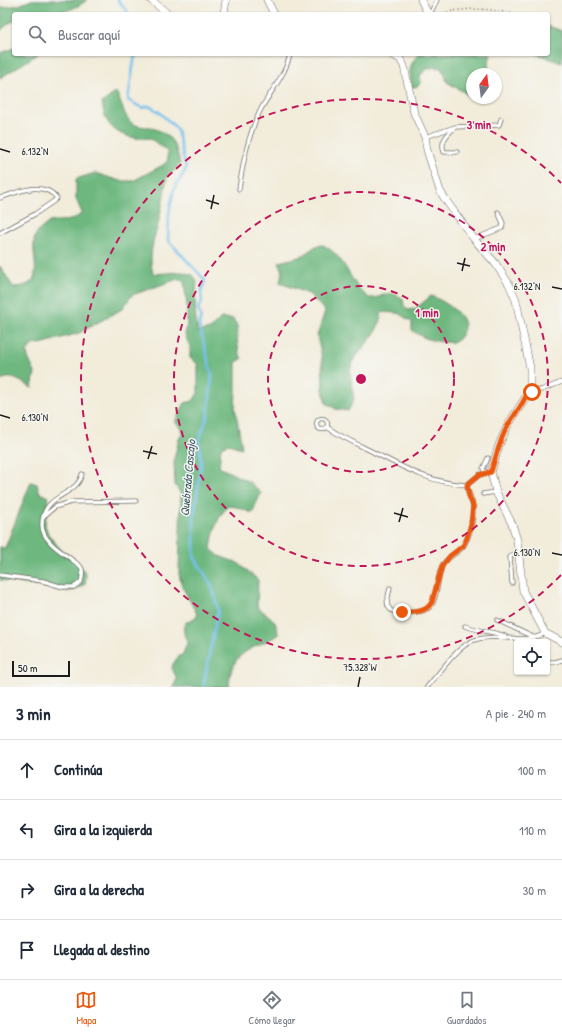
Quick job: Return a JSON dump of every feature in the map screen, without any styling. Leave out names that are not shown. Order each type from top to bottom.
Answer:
[{"type":"street","points":[[151,0],[166,12]]},
{"type":"street","points":[[224,12],[226,0]]},
{"type":"street","points":[[267,0],[273,12]]},
{"type":"street","points":[[421,0],[428,12]]},
{"type":"street","points":[[402,57],[414,113],[425,137],[427,150],[440,191],[474,239],[490,256],[509,284],[516,300],[530,368],[531,381],[528,392],[517,413],[508,425],[488,472],[512,524],[517,540],[523,591],[545,633],[562,642]]},
{"type":"lane","points":[[430,12],[437,0]]},
{"type":"lane","points":[[239,189],[244,159],[254,125],[286,67],[289,56]]},
{"type":"lane","points":[[425,137],[455,127],[482,125],[493,126],[499,124],[501,119]]},
{"type":"lane","points":[[455,127],[443,140],[442,148],[444,152],[456,152]]},
{"type":"lane","points":[[0,198],[41,188],[48,190],[57,198],[35,214],[0,233]]},
{"type":"lane","points":[[474,239],[502,228],[503,223],[498,212]]},
{"type":"lane","points":[[528,392],[541,390],[562,382]]},
{"type":"lane","points":[[327,427],[337,434],[419,475],[467,485]]},
{"type":"lane","points":[[488,458],[483,469],[488,472]]},
{"type":"lane","points":[[467,485],[479,475],[488,472]]},
{"type":"lane","points":[[0,575],[44,581],[63,587],[74,587],[81,582],[83,574],[81,567],[50,542],[43,533],[42,524],[48,505],[58,496],[76,486],[80,481],[82,474]]},
{"type":"lane","points":[[390,588],[387,601],[388,608],[391,611],[424,611],[430,607],[435,596],[442,566],[450,556],[463,546],[467,538],[471,524],[473,506],[467,485]]},
{"type":"lane","points":[[483,494],[496,492]]},
{"type":"lane","points":[[43,517],[55,507],[71,502],[136,501]]},
{"type":"lane","points":[[512,584],[510,557],[518,554]]},
{"type":"lane","points":[[497,620],[534,638]]},
{"type":"lane","points":[[465,626],[508,637]]},
{"type":"lane","points":[[427,687],[453,656],[471,641],[493,637],[534,638],[545,633]]},
{"type":"lane","points":[[550,662],[562,660]]},
{"type":"path","points":[[451,12],[475,8],[504,12]]},
{"type":"green space","points":[[32,0],[87,0],[61,12],[12,12],[12,22],[0,31],[0,8],[19,5]]},
{"type":"green space","points":[[550,27],[562,31],[562,63],[543,56],[550,56]]},
{"type":"green space","points":[[12,49],[12,56],[35,56],[0,78],[0,53]]},
{"type":"green space","points":[[417,56],[490,56],[488,68],[466,68],[466,93],[447,82],[441,68],[434,67],[424,71],[420,76],[421,83],[418,86],[412,87],[410,69]]},
{"type":"green space","points":[[116,92],[127,118],[133,124],[156,129],[167,135],[174,144],[180,164],[174,171],[167,175],[151,258],[153,274],[182,272],[193,275],[197,281],[195,306],[198,332],[210,329],[221,318],[233,319],[238,329],[238,346],[242,359],[236,362],[235,407],[242,448],[228,444],[221,447],[219,467],[251,483],[261,493],[252,513],[237,507],[228,506],[216,526],[211,549],[219,556],[238,563],[258,580],[257,606],[274,621],[278,635],[251,648],[238,658],[233,665],[229,687],[173,687],[177,679],[172,668],[173,664],[178,657],[183,654],[187,643],[184,633],[184,626],[185,623],[196,617],[197,614],[182,586],[179,574],[181,494],[175,485],[174,459],[179,439],[183,432],[176,423],[176,420],[185,403],[193,401],[198,393],[198,364],[190,358],[190,347],[185,335],[187,324],[187,305],[184,282],[178,279],[132,295],[122,309],[79,333],[32,345],[27,352],[28,358],[35,373],[32,388],[12,378],[0,381],[0,266],[13,287],[25,286],[31,282],[35,276],[34,242],[36,233],[49,222],[74,219],[82,213],[76,199],[76,179],[95,173],[120,181],[133,181],[163,165],[168,160],[167,151],[150,138],[129,137],[117,131],[108,122],[102,103]]},
{"type":"green space","points":[[323,245],[338,257],[356,285],[369,298],[392,294],[403,299],[404,306],[408,310],[415,309],[431,296],[452,308],[460,316],[464,326],[460,337],[455,342],[443,342],[427,338],[412,330],[412,322],[398,313],[381,312],[381,320],[374,334],[352,362],[350,372],[354,400],[348,411],[336,409],[326,403],[323,390],[322,358],[317,336],[325,311],[309,294],[280,283],[282,272],[279,262],[300,257],[316,246]]},
{"type":"green space","points":[[31,482],[37,484],[40,493],[48,497],[45,525],[48,534],[62,551],[70,556],[85,572],[85,584],[75,590],[69,591],[0,580],[0,547],[5,548]]},
{"type":"waterway","name":"Quebrada Cascajo","points":[[118,0],[127,12]]},
{"type":"waterway","name":"Quebrada Cascajo","points":[[135,56],[128,100],[142,108],[149,106],[158,111],[177,129],[186,169],[174,189],[169,213],[168,240],[205,280],[201,292],[202,302],[198,309],[201,317],[199,325],[212,375],[208,415],[199,440],[201,464],[194,517],[194,557],[212,586],[218,610],[203,687]]},
{"type":"route","points":[[402,612],[424,611],[430,607],[435,596],[442,566],[450,556],[463,546],[467,538],[471,524],[473,506],[467,490],[467,485],[479,475],[485,472],[491,472],[499,446],[508,425],[517,413],[528,392],[532,392]]}]
